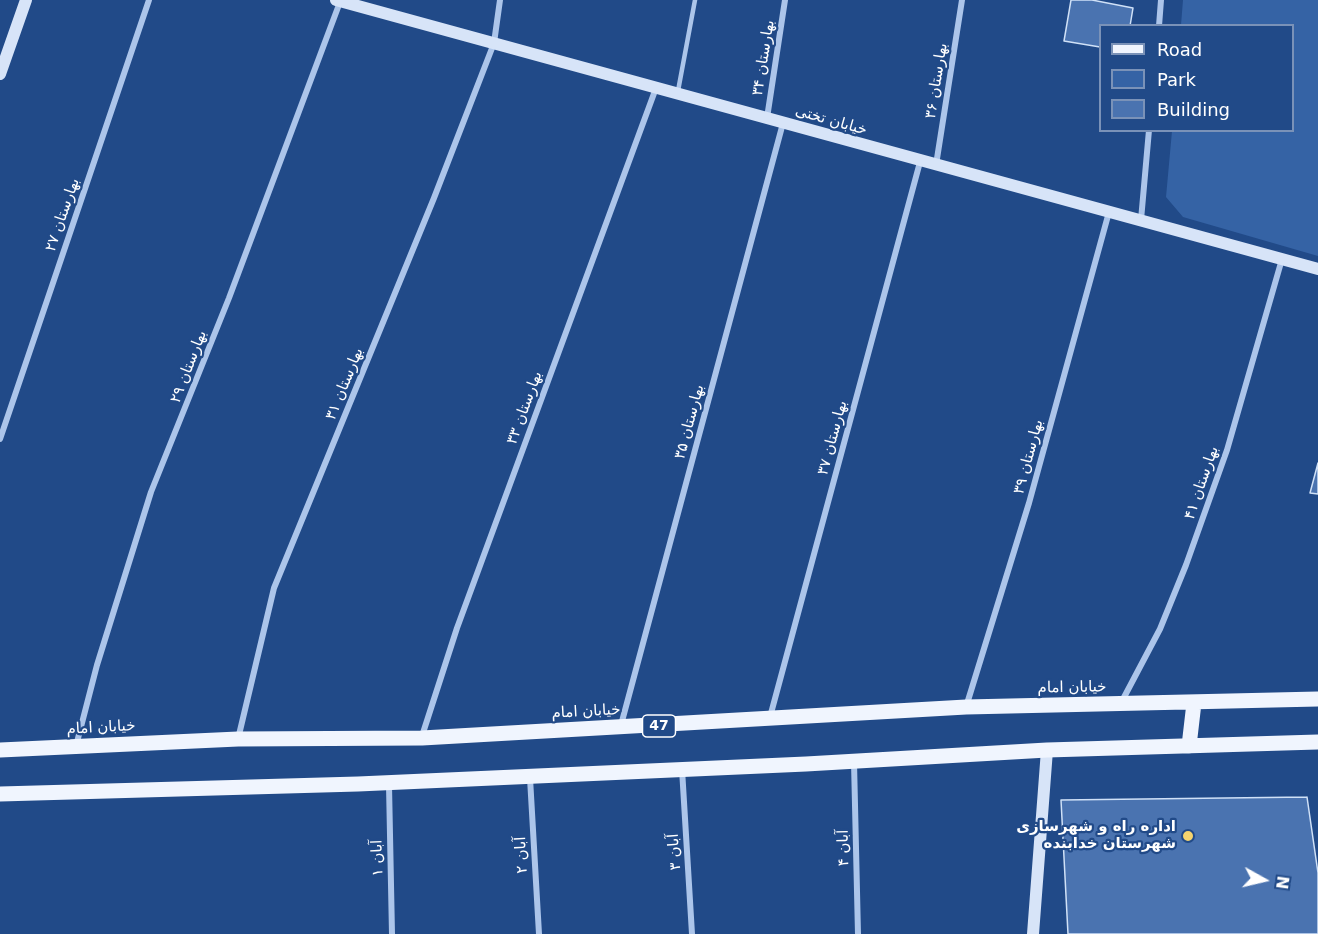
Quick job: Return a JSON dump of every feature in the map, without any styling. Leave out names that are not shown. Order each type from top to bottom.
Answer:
[{"type":"main road","name":"خیابان امام","points":[[0,750],[238,739],[422,738],[769,721],[966,707],[1318,699]]},
{"type":"main road","points":[[1189,746],[1194,703]]},
{"type":"main road","points":[[0,794],[388,782],[1047,750],[1318,742]]},
{"type":"street","points":[[0,74],[26,0]]},
{"type":"street","name":"بهارستان ۲۷","points":[[0,439],[149,0]]},
{"type":"street","name":"بهارستان ۳۱","points":[[238,739],[274,588],[434,198],[494,44],[500,0]]},
{"type":"street","name":"بهارستان ۳۴","points":[[767,119],[784,0]]},
{"type":"street","name":"بهارستان ۳۶","points":[[936,166],[962,0]]},
{"type":"street","points":[[1159,24],[1161,0]]},
{"type":"street","name":"خیابان تختی","points":[[338,1],[354,2],[494,44],[920,162],[1318,269]]},
{"type":"street","name":"بهارستان ۲۹","points":[[76,747],[97,665],[150,492],[229,298],[338,1]]},
{"type":"street","name":"بهارستان ۳۳","points":[[422,738],[456,628],[656,88]]},
{"type":"street","name":"بهارستان ۳۵","points":[[620,728],[783,123]]},
{"type":"street","points":[[1141,221],[1149,132]]},
{"type":"street","name":"بهارستان ۳۷","points":[[769,721],[920,162]]},
{"type":"street","name":"بهارستان ۳۹","points":[[966,707],[1029,503],[1109,212]]},
{"type":"street","name":"بهارستان ۴۱","points":[[1120,705],[1160,629],[1186,565],[1227,450],[1282,259]]},
{"type":"street","points":[[1033,934],[1047,750]]},
{"type":"street","name":"آبان ۴","points":[[854,761],[858,934]]},
{"type":"street","name":"آبان ۳","points":[[682,769],[692,934]]},
{"type":"street","name":"آبان ۲","points":[[530,775],[539,934]]},
{"type":"street","name":"آبان ۱","points":[[388,782],[392,934]]},
{"type":"lane","points":[[677,94],[695,0]]},
{"type":"green space","points":[[1183,0],[1318,0],[1318,256],[1183,217],[1166,197],[1172,132],[1294,132],[1294,24],[1181,24]]},
{"type":"building","points":[[1071,0],[1092,0],[1133,8],[1130,24],[1099,24],[1099,47],[1064,41]]},
{"type":"building","points":[[1318,463],[1318,494],[1310,493]]},
{"type":"building","name":"اداره راه و شهرسازی شهرستان خدابنده","points":[[1307,797],[1318,873],[1318,934],[1068,934],[1061,800]]},
{"type":"place","name":"اداره راه و شهرسازی شهرستان خدابنده","points":[[1188,836]]}]
